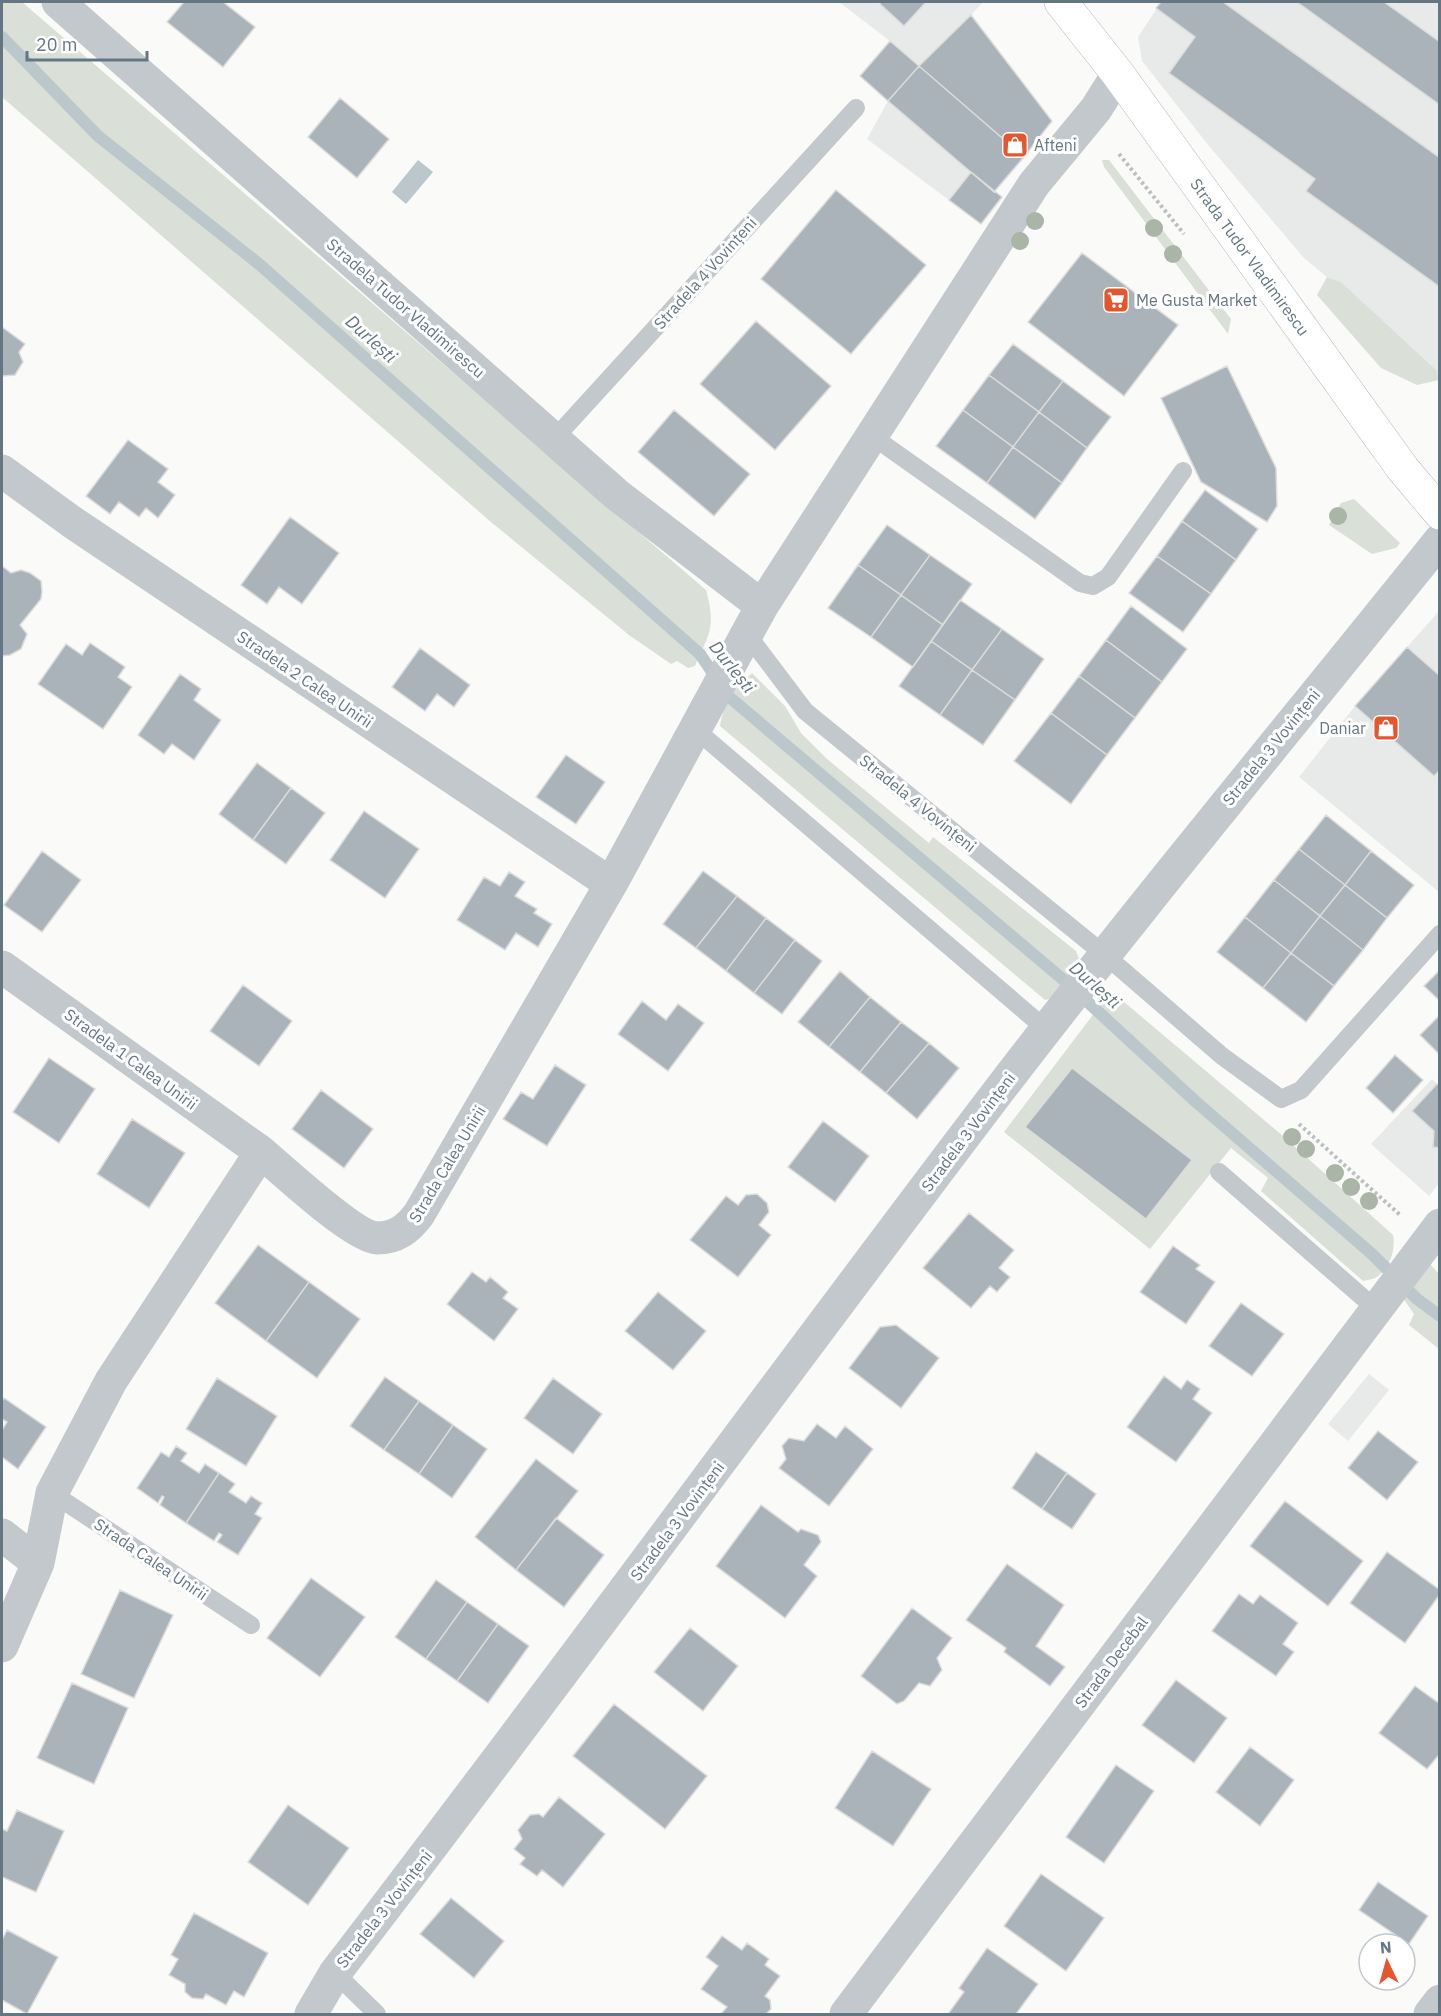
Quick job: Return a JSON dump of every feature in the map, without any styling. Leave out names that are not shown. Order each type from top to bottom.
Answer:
[{"type":"main road","name":"Strada Tudor Vladimirescu","points":[[1061,2],[1118,74],[1403,469],[1440,513]]},
{"type":"street","name":"Stradela Tudor Vladimirescu","points":[[58,2],[616,494],[747,633]]},
{"type":"street","points":[[747,633],[1034,184],[1096,109],[1118,74]]},
{"type":"street","name":"Stradela 2 Calea Unirii","points":[[2,471],[72,522],[611,884]]},
{"type":"street","name":"Stradela 3 Vovințeni","points":[[311,2014],[335,1973],[514,1740],[621,1594],[1053,1022],[1440,540]]},
{"type":"street","name":"Strada Calea Unirii","points":[[261,1152],[347,1223],[374,1238],[395,1235],[410,1226],[611,884],[747,633]]},
{"type":"street","name":"Stradela 1 Calea Unirii","points":[[2,967],[261,1152]]},
{"type":"street","points":[[2,1646],[38,1563],[52,1492],[111,1382],[261,1152]]},
{"type":"street","name":"Strada Decebal","points":[[846,2014],[1428,1241]]},
{"type":"street","points":[[2,1535],[38,1563]]},
{"type":"street","points":[[1430,2014],[1440,2001]]},
{"type":"lane","name":"Stradela 4 Vovințeni","points":[[554,439],[856,108]]},
{"type":"lane","points":[[872,436],[1080,583],[1093,586],[1108,577],[1183,471]]},
{"type":"lane","name":"Stradela 4 Vovințeni","points":[[747,633],[805,711],[1099,963]]},
{"type":"lane","points":[[695,729],[1053,1022]]},
{"type":"lane","points":[[1099,963],[1281,1099],[1301,1090],[1440,934]]},
{"type":"lane","points":[[1219,1172],[1379,1305]]},
{"type":"lane","name":"Strada Calea Unirii","points":[[52,1492],[251,1625]]},
{"type":"lane","points":[[335,1973],[377,2014]]},
{"type":"path","points":[[1281,1099],[1303,1130],[1428,1241]]},
{"type":"shaded area","points":[[2,2],[22,2],[706,590],[711,613],[710,629],[695,666],[688,668],[677,661],[671,664],[629,635],[491,522],[2,97]]},
{"type":"shaded area","points":[[839,2],[876,2],[879,4],[881,2],[983,2],[971,15],[1052,121],[994,192],[1002,197],[981,224],[867,139],[888,101],[860,76],[890,41]]},
{"type":"shaded area","points":[[1161,2],[1439,2],[1439,374],[1341,282],[1327,277],[1304,258],[1209,146],[1142,61],[1138,37]]},
{"type":"shaded area","points":[[418,160],[433,172],[406,204],[392,192]]},
{"type":"shaded area","points":[[1102,160],[1109,160],[1231,319],[1228,334],[1104,167]]},
{"type":"shaded area","points":[[1327,277],[1341,282],[1437,371],[1439,380],[1417,385],[1381,368],[1317,295]]},
{"type":"shaded area","points":[[1354,499],[1400,543],[1396,548],[1372,554],[1329,525],[1341,503]]},
{"type":"shaded area","points":[[1439,611],[1439,892],[1299,777],[1355,706]]},
{"type":"shaded area","points":[[752,673],[785,706],[801,733],[827,759],[929,843],[933,837],[1076,951],[1082,967],[1066,994],[1045,1000],[720,726],[731,696]]},
{"type":"shaded area","points":[[1111,991],[1283,1136],[1393,1235],[1394,1246],[1391,1257],[1382,1272],[1375,1278],[1363,1281],[1261,1191],[1268,1178],[1231,1148],[1150,1249],[1004,1132]]},
{"type":"shaded area","points":[[1432,1079],[1439,1086],[1439,1183],[1429,1196],[1371,1144]]},
{"type":"shaded area","points":[[1430,1264],[1439,1274],[1439,1349],[1409,1325],[1414,1314],[1403,1298]]},
{"type":"shaded area","points":[[1369,1374],[1389,1390],[1348,1441],[1328,1424]]},
{"type":"building","points":[[184,2],[223,2],[255,27],[223,67],[167,22]]},
{"type":"building","points":[[881,2],[926,2],[904,26],[880,4]]},
{"type":"building","points":[[1161,2],[1223,2],[1440,158],[1440,287],[1306,191],[1315,179],[1169,73],[1195,37],[1156,8]]},
{"type":"building","points":[[1297,2],[1384,2],[1440,42],[1440,105]]},
{"type":"building","points":[[971,15],[1052,121],[1024,157],[919,66]]},
{"type":"building","points":[[890,41],[919,66],[888,101],[860,76]]},
{"type":"building","points":[[919,66],[1024,157],[994,192],[888,101]]},
{"type":"building","points":[[340,98],[389,139],[357,178],[308,137]]},
{"type":"building","points":[[971,172],[1002,197],[981,224],[949,200]]},
{"type":"building","points":[[836,190],[926,265],[851,354],[761,279]]},
{"type":"building","points":[[1082,253],[1178,325],[1124,396],[1028,322]]},
{"type":"building","points":[[756,321],[831,386],[775,450],[700,384]]},
{"type":"building","points":[[2,327],[25,344],[19,352],[23,362],[15,375],[2,376]]},
{"type":"building","points":[[1013,344],[1063,381],[1039,412],[989,375]]},
{"type":"building","points":[[1227,366],[1276,468],[1277,506],[1267,522],[1201,482],[1161,398]]},
{"type":"building","points":[[989,375],[1039,412],[1013,447],[963,410]]},
{"type":"building","points":[[1063,381],[1111,417],[1087,448],[1039,412]]},
{"type":"building","points":[[674,410],[750,474],[714,516],[638,452]]},
{"type":"building","points":[[963,410],[1013,447],[987,483],[936,446]]},
{"type":"building","points":[[1039,412],[1087,448],[1062,483],[1013,447]]},
{"type":"building","points":[[128,440],[168,469],[158,482],[175,495],[158,518],[146,508],[139,517],[119,502],[110,514],[86,496]]},
{"type":"building","points":[[1013,447],[1062,483],[1035,519],[987,483]]},
{"type":"building","points":[[1205,490],[1258,529],[1236,560],[1182,521]]},
{"type":"building","points":[[290,517],[339,553],[302,604],[279,587],[267,604],[241,585]]},
{"type":"building","points":[[1182,521],[1236,560],[1211,594],[1157,556]]},
{"type":"building","points":[[887,525],[930,555],[901,595],[858,565]]},
{"type":"building","points":[[930,555],[972,584],[943,625],[901,595]]},
{"type":"building","points":[[1157,556],[1211,594],[1183,632],[1129,593]]},
{"type":"building","points":[[858,565],[901,595],[871,637],[828,608]]},
{"type":"building","points":[[2,566],[11,573],[21,570],[30,573],[41,581],[42,591],[41,599],[20,625],[27,634],[21,649],[10,655],[2,656]]},
{"type":"building","points":[[901,595],[943,625],[913,667],[871,637]]},
{"type":"building","points":[[960,600],[1002,629],[972,670],[931,641]]},
{"type":"building","points":[[1131,606],[1187,649],[1162,682],[1106,640]]},
{"type":"building","points":[[1002,629],[1044,659],[1015,700],[972,670]]},
{"type":"building","points":[[1106,640],[1162,682],[1135,718],[1079,676]]},
{"type":"building","points":[[931,641],[972,670],[940,715],[899,686]]},
{"type":"building","points":[[90,643],[125,667],[118,677],[132,687],[103,729],[38,684],[66,644],[82,655]]},
{"type":"building","points":[[1407,647],[1440,676],[1440,770],[1434,776],[1355,706]]},
{"type":"building","points":[[420,648],[470,685],[454,707],[437,694],[425,711],[392,687]]},
{"type":"building","points":[[972,670],[1015,700],[983,745],[940,715]]},
{"type":"building","points":[[180,674],[201,689],[194,700],[221,720],[194,760],[172,744],[164,754],[138,735]]},
{"type":"building","points":[[1079,676],[1135,718],[1107,755],[1051,713]]},
{"type":"building","points":[[1051,713],[1107,755],[1071,804],[1014,761]]},
{"type":"building","points":[[566,755],[605,782],[576,824],[536,797]]},
{"type":"building","points":[[257,763],[291,788],[253,840],[219,814]]},
{"type":"building","points":[[291,788],[325,813],[286,864],[253,840]]},
{"type":"building","points":[[364,811],[419,849],[385,898],[330,860]]},
{"type":"building","points":[[1326,815],[1371,851],[1345,885],[1299,849]]},
{"type":"building","points":[[1299,849],[1345,885],[1320,916],[1274,880]]},
{"type":"building","points":[[42,851],[81,880],[42,932],[4,905]]},
{"type":"building","points":[[1371,851],[1414,885],[1387,918],[1345,885]]},
{"type":"building","points":[[703,871],[737,896],[696,948],[663,924]]},
{"type":"building","points":[[509,872],[525,882],[515,896],[537,909],[534,913],[552,924],[538,947],[516,933],[505,950],[457,920],[484,877],[500,886]]},
{"type":"building","points":[[1274,880],[1320,916],[1291,953],[1245,917]]},
{"type":"building","points":[[1345,885],[1387,918],[1363,950],[1320,916]]},
{"type":"building","points":[[737,896],[766,918],[726,971],[696,948]]},
{"type":"building","points":[[1320,916],[1363,950],[1334,986],[1291,953]]},
{"type":"building","points":[[1245,917],[1291,953],[1263,988],[1217,952]]},
{"type":"building","points":[[766,918],[795,940],[754,993],[726,971]]},
{"type":"building","points":[[795,940],[822,961],[782,1014],[754,993]]},
{"type":"building","points":[[1291,953],[1334,986],[1306,1022],[1263,988]]},
{"type":"building","points":[[1440,970],[1440,1001],[1424,986]]},
{"type":"building","points":[[840,971],[870,997],[829,1047],[798,1022]]},
{"type":"building","points":[[243,985],[292,1021],[259,1066],[210,1031]]},
{"type":"building","points":[[870,997],[901,1022],[860,1072],[829,1047]]},
{"type":"building","points":[[642,1001],[666,1020],[678,1004],[704,1023],[668,1071],[618,1034]]},
{"type":"building","points":[[1438,1017],[1440,1018],[1440,1055],[1420,1035]]},
{"type":"building","points":[[901,1022],[929,1043],[886,1093],[860,1072]]},
{"type":"building","points":[[929,1043],[959,1068],[917,1119],[886,1093]]},
{"type":"building","points":[[1395,1055],[1423,1080],[1393,1113],[1366,1088]]},
{"type":"building","points":[[49,1058],[95,1089],[59,1143],[13,1112]]},
{"type":"building","points":[[555,1065],[586,1085],[547,1146],[503,1119],[521,1092],[533,1099]]},
{"type":"building","points":[[1072,1068],[1192,1160],[1146,1219],[1025,1127]]},
{"type":"building","points":[[1437,1084],[1440,1086],[1440,1148],[1433,1147],[1434,1131],[1412,1111]]},
{"type":"building","points":[[321,1090],[373,1129],[344,1168],[292,1129]]},
{"type":"building","points":[[132,1119],[185,1153],[149,1208],[97,1174]]},
{"type":"building","points":[[823,1121],[869,1156],[835,1202],[788,1167]]},
{"type":"building","points":[[757,1194],[767,1203],[769,1212],[759,1225],[771,1235],[738,1277],[690,1240],[726,1196],[738,1205],[746,1195]]},
{"type":"building","points":[[969,1213],[1014,1250],[999,1268],[1010,1277],[997,1292],[990,1286],[971,1308],[923,1268]]},
{"type":"building","points":[[258,1245],[309,1282],[266,1341],[215,1303]]},
{"type":"building","points":[[1173,1246],[1200,1265],[1196,1269],[1215,1282],[1186,1324],[1140,1292]]},
{"type":"building","points":[[472,1272],[486,1282],[490,1277],[508,1292],[503,1298],[518,1309],[494,1341],[447,1304]]},
{"type":"building","points":[[309,1282],[360,1319],[317,1378],[266,1341]]},
{"type":"building","points":[[658,1292],[706,1331],[673,1370],[625,1331]]},
{"type":"building","points":[[1241,1303],[1284,1334],[1252,1376],[1209,1346]]},
{"type":"building","points":[[896,1325],[939,1358],[901,1408],[849,1368],[880,1327]]},
{"type":"building","points":[[1164,1376],[1181,1389],[1187,1380],[1200,1389],[1193,1399],[1212,1413],[1176,1462],[1127,1427]]},
{"type":"building","points":[[385,1377],[419,1401],[384,1450],[350,1426]]},
{"type":"building","points":[[217,1378],[277,1416],[246,1466],[186,1429]]},
{"type":"building","points":[[553,1378],[602,1414],[573,1454],[524,1418]]},
{"type":"building","points":[[4,1398],[46,1427],[18,1469],[2,1457],[2,1430],[7,1422],[2,1419]]},
{"type":"building","points":[[419,1401],[453,1425],[419,1474],[384,1450]]},
{"type":"building","points":[[817,1424],[836,1438],[845,1426],[873,1449],[829,1506],[779,1468],[786,1459],[782,1446],[789,1438],[804,1441]]},
{"type":"building","points":[[453,1425],[487,1449],[452,1498],[419,1474]]},
{"type":"building","points":[[1378,1431],[1418,1462],[1387,1500],[1348,1468]]},
{"type":"building","points":[[176,1446],[187,1453],[181,1461],[199,1473],[205,1464],[219,1473],[186,1523],[160,1505],[164,1497],[162,1496],[158,1503],[137,1488],[161,1452],[169,1457]]},
{"type":"building","points":[[1036,1452],[1067,1473],[1042,1509],[1012,1488]]},
{"type":"building","points":[[536,1459],[578,1491],[516,1570],[475,1537]]},
{"type":"building","points":[[219,1473],[235,1484],[229,1492],[246,1503],[251,1496],[262,1503],[255,1514],[262,1518],[238,1555],[217,1542],[222,1535],[219,1533],[214,1541],[186,1523]]},
{"type":"building","points":[[1067,1473],[1096,1494],[1072,1529],[1042,1509]]},
{"type":"building","points":[[1285,1501],[1363,1561],[1328,1606],[1250,1546]]},
{"type":"building","points":[[761,1505],[798,1532],[801,1529],[818,1535],[821,1542],[804,1565],[817,1576],[785,1618],[716,1566]]},
{"type":"building","points":[[556,1518],[604,1555],[564,1607],[516,1570]]},
{"type":"building","points":[[1387,1552],[1440,1590],[1440,1594],[1405,1643],[1350,1603]]},
{"type":"building","points":[[1007,1564],[1064,1605],[1036,1646],[1065,1667],[1050,1686],[1004,1652],[1006,1648],[966,1620]]},
{"type":"building","points":[[311,1578],[365,1617],[320,1677],[267,1638]]},
{"type":"building","points":[[436,1580],[467,1602],[426,1659],[395,1637]]},
{"type":"building","points":[[120,1590],[173,1615],[134,1698],[81,1674]]},
{"type":"building","points":[[1239,1594],[1253,1604],[1260,1595],[1298,1623],[1283,1644],[1294,1652],[1276,1676],[1212,1631]]},
{"type":"building","points":[[467,1602],[498,1624],[457,1681],[426,1659]]},
{"type":"building","points":[[912,1608],[952,1638],[937,1658],[942,1670],[930,1686],[919,1683],[904,1701],[897,1704],[861,1676]]},
{"type":"building","points":[[498,1624],[529,1646],[488,1703],[457,1681]]},
{"type":"building","points":[[690,1628],[738,1666],[703,1711],[654,1672]]},
{"type":"building","points":[[1176,1680],[1227,1718],[1194,1763],[1142,1725]]},
{"type":"building","points":[[72,1683],[128,1708],[94,1784],[37,1758]]},
{"type":"building","points":[[1415,1686],[1440,1704],[1440,1757],[1438,1756],[1427,1769],[1379,1733]]},
{"type":"building","points":[[614,1704],[707,1776],[665,1829],[573,1756]]},
{"type":"building","points":[[1250,1747],[1294,1780],[1260,1826],[1216,1792]]},
{"type":"building","points":[[872,1751],[931,1789],[893,1846],[835,1808]]},
{"type":"building","points":[[1116,1765],[1154,1791],[1104,1863],[1066,1837]]},
{"type":"building","points":[[559,1797],[605,1834],[563,1887],[542,1870],[537,1876],[520,1864],[525,1858],[514,1849],[522,1839],[518,1830],[530,1815],[539,1814],[543,1817]]},
{"type":"building","points":[[288,1805],[349,1848],[308,1905],[248,1862]]},
{"type":"building","points":[[17,1810],[64,1831],[36,1892],[2,1877],[2,1829],[7,1831]]},
{"type":"building","points":[[1041,1874],[1104,1918],[1066,1971],[1004,1926]]},
{"type":"building","points":[[1378,1882],[1428,1916],[1417,1932],[1391,1932],[1359,1910]]},
{"type":"building","points":[[451,1898],[504,1941],[474,1978],[420,1934]]},
{"type":"building","points":[[194,1913],[268,1953],[244,1997],[234,1991],[226,2005],[206,1994],[203,1999],[192,1998],[185,1992],[185,1984],[169,1975],[178,1959],[171,1955]]},
{"type":"building","points":[[7,1930],[58,1957],[27,2014],[2,2000],[2,1940]]},
{"type":"building","points":[[722,1936],[742,1950],[747,1943],[769,1959],[765,1965],[780,1976],[765,1996],[770,2000],[771,2009],[766,2014],[721,2014],[727,2007],[701,1989],[718,1966],[706,1957]]},
{"type":"building","points":[[987,1948],[1038,1984],[1016,2014],[948,2014],[964,1992],[959,1988]]},
{"type":"waterway","name":"Durlești","points":[[2,37],[98,136],[259,264],[700,654],[728,696],[1066,982],[1195,1101],[1372,1254],[1417,1299],[1440,1316]]},
{"type":"place","name":"Afteni","points":[[1015,145]]},
{"type":"place","name":"Me Gusta Market","points":[[1116,300]]},
{"type":"place","name":"Daniar","points":[[1386,728]]}]
